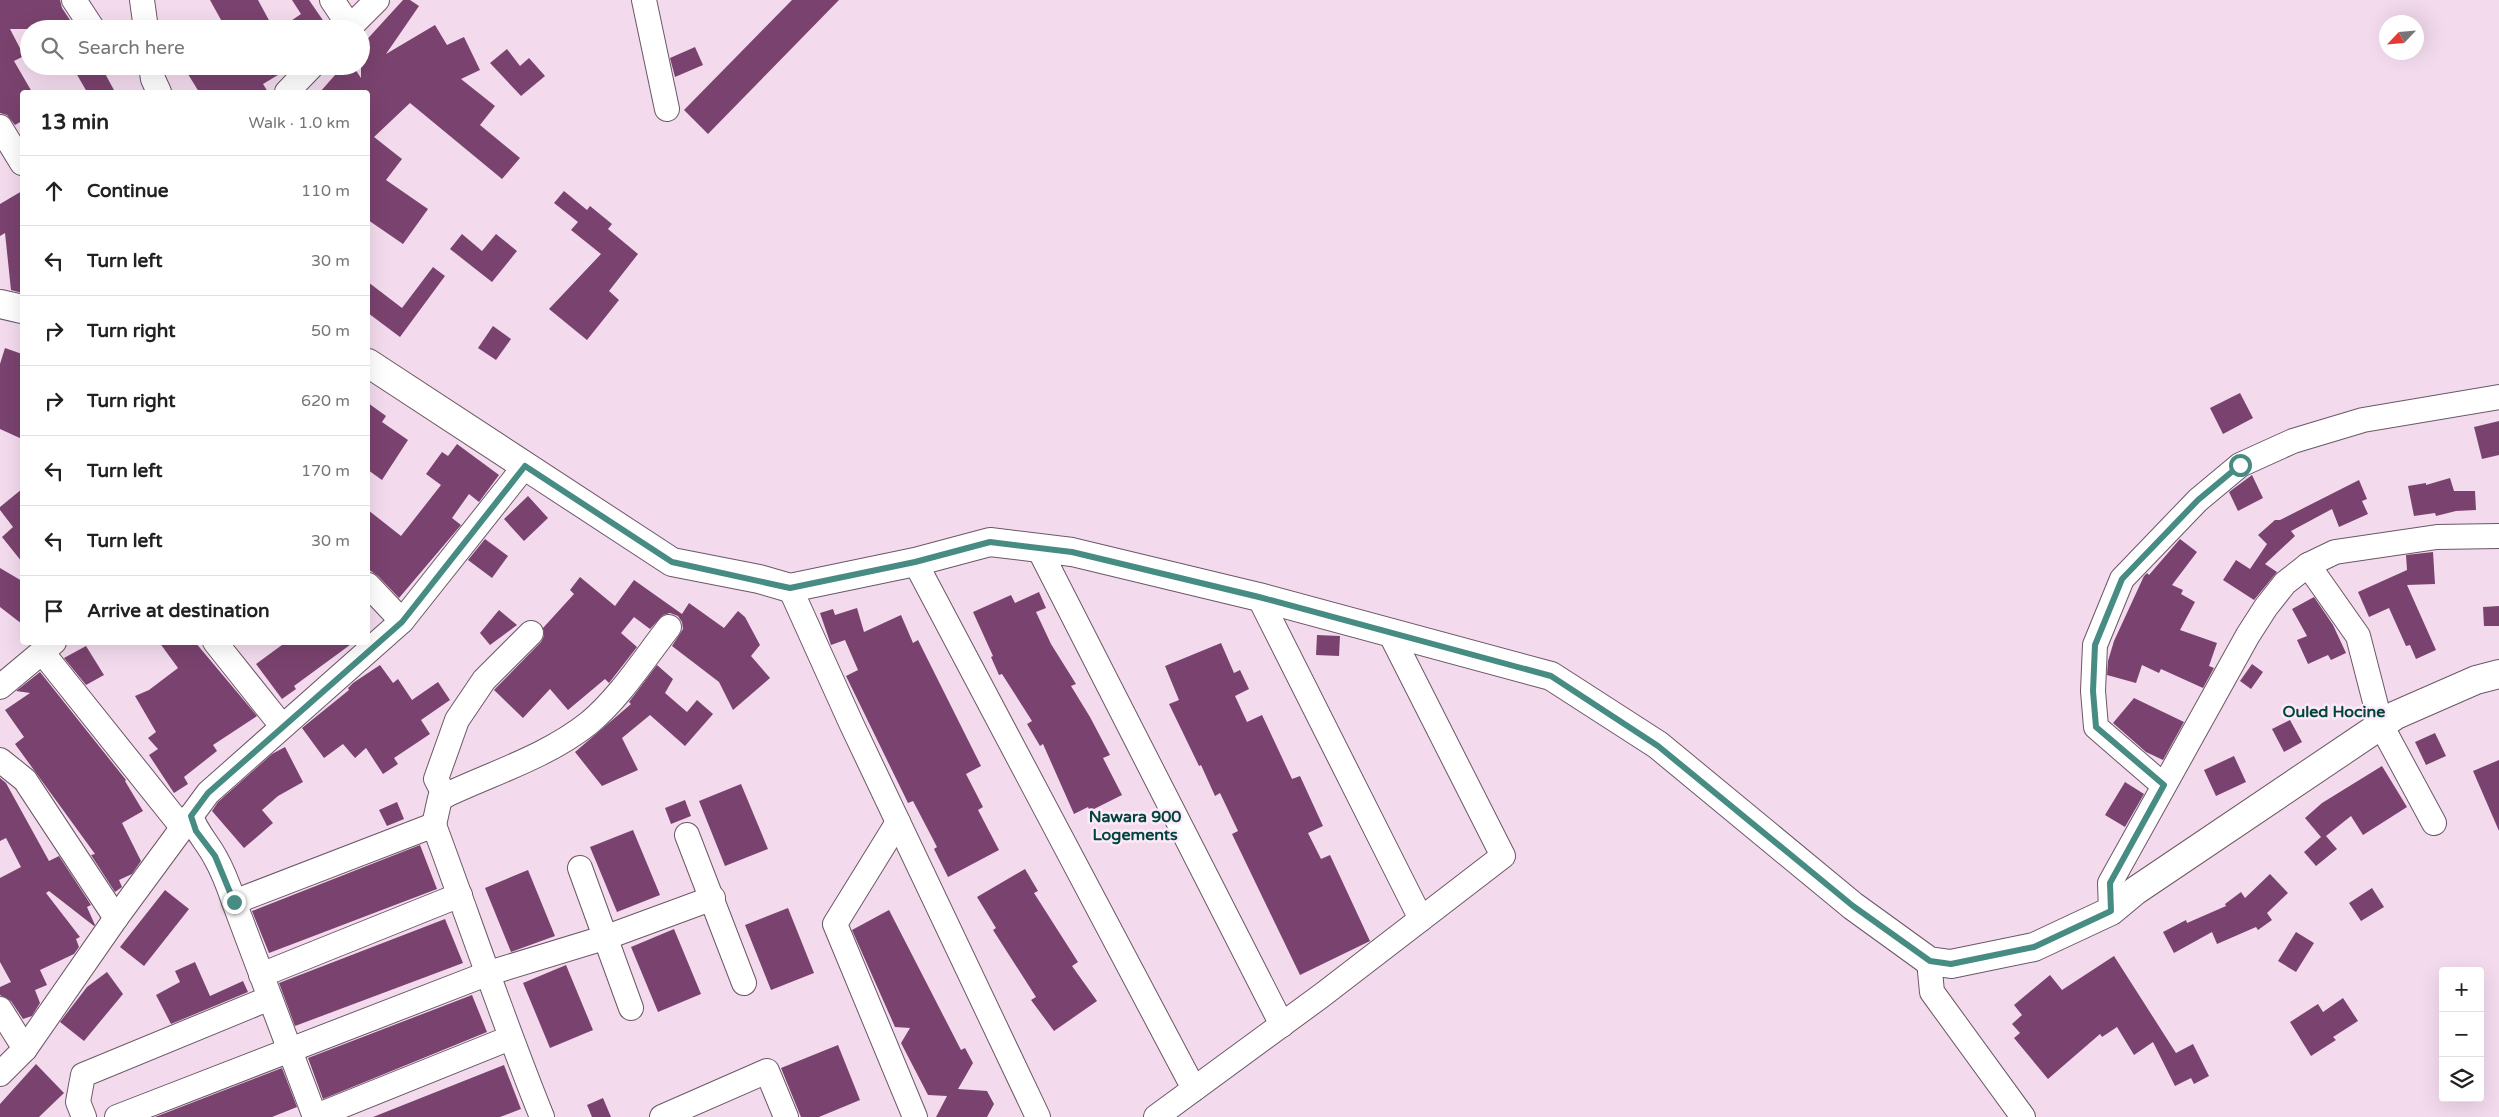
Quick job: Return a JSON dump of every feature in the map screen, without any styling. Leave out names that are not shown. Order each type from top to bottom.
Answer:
[{"type":"main road","points":[[0,304],[20,309]]},
{"type":"main road","points":[[370,364],[672,562],[790,588],[915,562],[990,542],[1072,552],[1259,597],[1551,676],[1658,746],[1853,906],[1930,961],[1951,964],[2034,947],[2111,911],[2135,891],[2396,715],[2476,680],[2499,674]]},
{"type":"street","points":[[74,0],[87,20]]},
{"type":"street","points":[[142,0],[145,20]]},
{"type":"street","points":[[332,0],[344,20]]},
{"type":"street","points":[[357,20],[377,0]]},
{"type":"street","points":[[644,0],[667,109]]},
{"type":"street","points":[[289,90],[303,75]]},
{"type":"street","points":[[0,127],[20,160]]},
{"type":"street","points":[[2164,785],[2096,727],[2093,691],[2095,645],[2122,579],[2198,500],[2240,465],[2293,441],[2362,420],[2499,397]]},
{"type":"street","points":[[0,1074],[25,1049],[116,918],[208,793],[402,622],[525,466]]},
{"type":"street","points":[[2111,911],[2110,883],[2266,607],[2285,583],[2308,565],[2335,552],[2437,537],[2499,536]]},
{"type":"street","points":[[1039,549],[1282,1025]]},
{"type":"street","points":[[915,562],[1194,1089]]},
{"type":"street","points":[[2308,565],[2358,636],[2381,725],[2434,823]]},
{"type":"street","points":[[370,587],[402,622]]},
{"type":"street","points":[[790,588],[898,822],[1038,1117]]},
{"type":"street","points":[[1259,597],[1421,919]]},
{"type":"street","points":[[542,1117],[510,1038],[489,974],[434,825],[440,798],[552,748],[589,722],[618,692],[669,627]]},
{"type":"street","points":[[445,796],[436,779],[457,720],[484,680],[531,633]]},
{"type":"street","points":[[1156,1117],[1282,1025],[1502,856],[1390,633]]},
{"type":"street","points":[[217,645],[282,726]]},
{"type":"street","points":[[0,687],[48,647],[215,856],[315,1117],[510,1038]]},
{"type":"street","points":[[0,760],[25,780],[116,918]]},
{"type":"street","points":[[898,822],[835,924],[915,1117]]},
{"type":"street","points":[[234,902],[434,825]]},
{"type":"street","points":[[687,835],[713,898],[744,983]]},
{"type":"street","points":[[580,868],[607,937],[631,1008]]},
{"type":"street","points":[[261,975],[460,895]]},
{"type":"street","points":[[117,1117],[489,974],[607,937],[713,898]]},
{"type":"street","points":[[1930,961],[1932,992],[2023,1117]]},
{"type":"street","points":[[84,1117],[78,1102],[83,1075],[270,998]]},
{"type":"street","points":[[0,1008],[25,1049]]},
{"type":"street","points":[[666,1116],[767,1071],[786,1117]]},
{"type":"building","points":[[0,0],[60,0],[62,8],[70,20],[20,20],[20,29],[10,29],[20,48],[20,58],[14,61],[20,75],[22,75],[31,90],[20,90],[20,122],[15,125],[7,115],[0,113]]},
{"type":"building","points":[[210,0],[258,0],[269,20],[221,20]]},
{"type":"building","points":[[292,0],[309,0],[323,20],[292,20],[301,14]]},
{"type":"building","points":[[403,0],[410,0],[419,6],[386,54],[435,25],[447,45],[464,37],[480,70],[461,79],[495,106],[480,125],[520,158],[502,179],[410,103],[374,137],[402,159],[386,180],[428,209],[403,244],[370,221],[370,90],[322,90],[335,75],[359,75],[361,78],[361,75],[370,75],[370,36]]},
{"type":"building","points":[[792,0],[839,0],[708,134],[684,110]]},
{"type":"building","points":[[695,47],[703,65],[675,77],[670,58]]},
{"type":"building","points":[[507,49],[520,66],[529,58],[545,76],[521,96],[490,63]]},
{"type":"building","points":[[77,75],[106,75],[114,90],[86,90]]},
{"type":"building","points":[[189,75],[278,75],[263,84],[267,90],[198,90]]},
{"type":"building","points":[[564,191],[587,210],[590,206],[612,224],[608,229],[638,254],[609,291],[619,300],[587,340],[549,309],[601,254],[571,230],[578,222],[554,203]]},
{"type":"building","points":[[20,192],[20,292],[11,290],[5,233],[0,236],[0,204]]},
{"type":"building","points":[[462,234],[482,251],[496,234],[517,251],[492,282],[450,249]]},
{"type":"building","points":[[433,267],[445,276],[400,337],[370,314],[370,284],[402,308]]},
{"type":"building","points":[[493,326],[511,339],[496,360],[478,348]]},
{"type":"building","points":[[5,348],[20,353],[20,438],[0,429],[0,364]]},
{"type":"building","points":[[2240,393],[2253,418],[2223,434],[2210,408]]},
{"type":"building","points":[[370,404],[386,416],[382,422],[408,440],[382,480],[370,471]]},
{"type":"building","points":[[2499,421],[2499,455],[2482,459],[2474,427]]},
{"type":"building","points":[[457,444],[499,475],[479,502],[469,494],[452,518],[461,525],[399,598],[370,570],[370,512],[401,536],[441,485],[426,474],[442,452],[448,456]]},
{"type":"building","points":[[2252,475],[2263,498],[2238,511],[2229,492]]},
{"type":"building","points":[[2450,478],[2454,491],[2475,491],[2476,510],[2456,511],[2436,516],[2435,513],[2414,516],[2408,486],[2426,483],[2426,485]]},
{"type":"building","points":[[2359,480],[2367,499],[2362,501],[2368,514],[2339,527],[2332,509],[2291,531],[2295,536],[2265,564],[2277,572],[2254,600],[2223,580],[2236,560],[2250,569],[2267,544],[2258,535],[2275,520],[2280,520]]},
{"type":"building","points":[[20,491],[20,560],[2,537],[13,527],[0,510],[0,507]]},
{"type":"building","points":[[528,496],[548,518],[524,541],[504,519]]},
{"type":"building","points":[[485,539],[508,556],[492,578],[468,560]]},
{"type":"building","points":[[2180,539],[2197,552],[2172,585],[2183,590],[2181,594],[2195,602],[2180,630],[2217,643],[2209,666],[2214,668],[2203,688],[2161,669],[2159,673],[2142,665],[2136,683],[2107,675],[2108,661],[2114,641],[2144,576],[2147,573],[2149,575]]},
{"type":"building","points":[[2433,552],[2435,584],[2407,585],[2436,650],[2416,659],[2410,645],[2406,646],[2389,608],[2369,617],[2358,592],[2407,570],[2406,555]]},
{"type":"building","points":[[0,568],[20,580],[20,622],[0,607]]},
{"type":"building","points":[[580,577],[615,606],[634,580],[682,614],[689,603],[724,628],[738,611],[745,617],[760,645],[751,656],[770,678],[733,710],[719,682],[672,646],[683,629],[682,622],[678,616],[670,613],[663,615],[650,629],[634,617],[621,633],[637,647],[609,683],[605,679],[568,710],[550,689],[523,718],[494,690],[541,642],[544,636],[543,628],[574,594],[570,590]]},
{"type":"building","points":[[1039,592],[1046,608],[1036,612],[1051,644],[1076,684],[1071,686],[1110,755],[1103,758],[1122,795],[1090,811],[1088,807],[1074,814],[1043,744],[1040,746],[1027,724],[1032,721],[1002,674],[999,675],[991,657],[993,656],[973,612],[1011,595],[1015,603]]},
{"type":"building","points":[[2314,597],[2333,625],[2346,653],[2331,660],[2328,655],[2308,664],[2297,640],[2307,636],[2292,609]]},
{"type":"building","points":[[2499,606],[2499,626],[2484,626],[2483,607]]},
{"type":"building","points":[[857,608],[864,632],[901,615],[913,643],[918,640],[981,766],[966,774],[983,807],[978,810],[999,850],[948,877],[934,849],[937,847],[913,801],[908,803],[846,676],[858,670],[845,640],[831,645],[820,613],[833,609],[835,615]]},
{"type":"building","points":[[499,610],[517,625],[490,645],[480,633]]},
{"type":"building","points":[[1317,635],[1340,636],[1339,656],[1316,655]]},
{"type":"building","points":[[1221,643],[1234,673],[1240,670],[1249,689],[1235,696],[1247,722],[1262,715],[1292,779],[1300,776],[1323,826],[1308,833],[1321,859],[1330,855],[1370,941],[1300,975],[1232,834],[1238,831],[1220,793],[1215,796],[1169,704],[1179,700],[1165,666]]},
{"type":"building","points":[[161,645],[198,645],[257,716],[213,745],[217,751],[184,777],[188,784],[174,793],[149,755],[158,749],[148,738],[156,732],[135,696],[149,690],[178,668]]},
{"type":"building","points":[[282,645],[350,645],[294,686],[296,689],[282,699],[256,664]]},
{"type":"building","points":[[86,646],[104,675],[86,685],[64,658]]},
{"type":"building","points":[[2252,664],[2263,672],[2251,689],[2240,681]]},
{"type":"building","points":[[380,665],[393,683],[398,679],[412,700],[438,682],[450,700],[421,720],[430,734],[394,758],[398,764],[383,774],[366,748],[355,758],[343,744],[324,758],[302,728],[349,690],[348,688],[353,683]]},
{"type":"building","points":[[657,665],[673,679],[665,693],[687,712],[697,700],[713,714],[685,746],[650,715],[622,738],[638,770],[602,786],[575,752],[631,704],[629,702]]},
{"type":"building","points":[[40,672],[126,780],[143,811],[122,823],[141,861],[132,874],[119,880],[122,887],[115,892],[91,855],[95,854],[15,744],[24,737],[5,710],[30,693],[16,691]]},
{"type":"building","points":[[2134,698],[2184,722],[2163,760],[2146,752],[2113,723]]},
{"type":"building","points":[[2290,720],[2302,742],[2284,752],[2272,729]]},
{"type":"building","points":[[2435,733],[2446,756],[2426,765],[2415,742]]},
{"type":"building","points":[[285,747],[303,782],[278,796],[262,810],[273,823],[244,848],[212,811],[218,802],[272,754]]},
{"type":"building","points":[[2234,756],[2246,782],[2216,796],[2204,770]]},
{"type":"building","points":[[2499,760],[2499,831],[2473,771]]},
{"type":"building","points":[[2382,766],[2407,807],[2363,835],[2351,816],[2326,836],[2337,849],[2316,866],[2304,852],[2321,837],[2305,818],[2322,803]]},
{"type":"building","points":[[0,778],[6,783],[49,861],[59,856],[91,905],[87,907],[95,925],[49,891],[46,893],[80,937],[76,939],[79,947],[74,954],[40,970],[47,985],[35,990],[40,1003],[32,1016],[23,1019],[11,1001],[0,995],[0,987],[11,982],[0,962],[0,878],[21,867],[6,838],[0,841]]},
{"type":"building","points":[[2125,782],[2144,794],[2125,827],[2105,815]]},
{"type":"building","points":[[741,784],[768,849],[725,866],[699,801]]},
{"type":"building","points":[[685,800],[691,816],[671,824],[665,808]]},
{"type":"building","points":[[397,802],[404,819],[387,826],[379,810]]},
{"type":"building","points":[[633,830],[660,895],[617,912],[590,847]]},
{"type":"building","points":[[420,845],[437,889],[269,953],[252,911]]},
{"type":"building","points":[[1025,869],[1038,891],[1034,893],[1078,962],[1072,966],[1097,1001],[1054,1031],[1031,1000],[1036,997],[993,930],[996,928],[977,897]]},
{"type":"building","points":[[528,870],[555,936],[511,952],[485,888]]},
{"type":"building","points":[[2270,874],[2288,893],[2267,913],[2272,920],[2258,930],[2256,927],[2217,944],[2212,932],[2174,953],[2163,932],[2186,920],[2187,923],[2226,906],[2225,904],[2241,892],[2245,898]]},
{"type":"building","points":[[2372,888],[2384,907],[2361,921],[2349,903]]},
{"type":"building","points":[[165,890],[189,909],[144,966],[120,947]]},
{"type":"building","points":[[788,908],[814,973],[771,990],[745,925]]},
{"type":"building","points":[[889,910],[961,1050],[965,1048],[973,1063],[958,1089],[987,1091],[994,1104],[987,1117],[936,1117],[947,1096],[928,1095],[901,1043],[910,1028],[895,1027],[852,930]]},
{"type":"building","points":[[445,919],[463,963],[295,1026],[279,983]]},
{"type":"building","points":[[674,929],[701,994],[658,1012],[631,947]]},
{"type":"building","points":[[2296,932],[2314,943],[2296,972],[2278,961]]},
{"type":"building","points":[[2114,956],[2176,1053],[2193,1044],[2209,1076],[2194,1084],[2191,1078],[2175,1086],[2153,1042],[2134,1055],[2117,1027],[2102,1037],[2100,1034],[2048,1079],[2014,1038],[2020,1033],[2012,1024],[2022,1015],[2014,1005],[2050,975],[2062,990]]},
{"type":"building","points":[[195,962],[210,996],[243,981],[248,992],[171,1024],[156,995],[180,982],[175,971]]},
{"type":"building","points":[[566,965],[593,1030],[550,1048],[523,983]]},
{"type":"building","points":[[107,972],[123,994],[84,1041],[60,1022],[87,987]]},
{"type":"building","points":[[472,995],[487,1032],[323,1099],[308,1058]]},
{"type":"building","points":[[2343,998],[2358,1021],[2333,1037],[2336,1040],[2311,1056],[2290,1022],[2318,1004],[2323,1012]]},
{"type":"building","points":[[838,1045],[860,1100],[819,1117],[801,1117],[781,1068]]},
{"type":"building","points":[[36,1064],[64,1093],[39,1117],[0,1117],[0,1104]]},
{"type":"building","points":[[504,1065],[521,1109],[500,1117],[373,1117]]},
{"type":"building","points":[[282,1068],[297,1107],[272,1117],[155,1117]]},
{"type":"building","points":[[603,1098],[611,1117],[592,1117],[587,1105]]},
{"type":"district","name":"Ouled Hocine","points":[[2334,711]]},
{"type":"district","name":"Nawara 900 Logements","points":[[1135,825]]},
{"type":"route","points":[[234,902],[215,856],[196,831],[191,816],[208,793],[402,622],[525,466],[672,562],[759,579],[790,588],[915,562],[990,542],[1072,552],[1259,597],[1551,676],[1658,746],[1853,906],[1930,961],[1951,964],[2034,947],[2111,911],[2110,883],[2164,785],[2096,727],[2093,691],[2095,645],[2122,579],[2198,500],[2240,465]]}]
